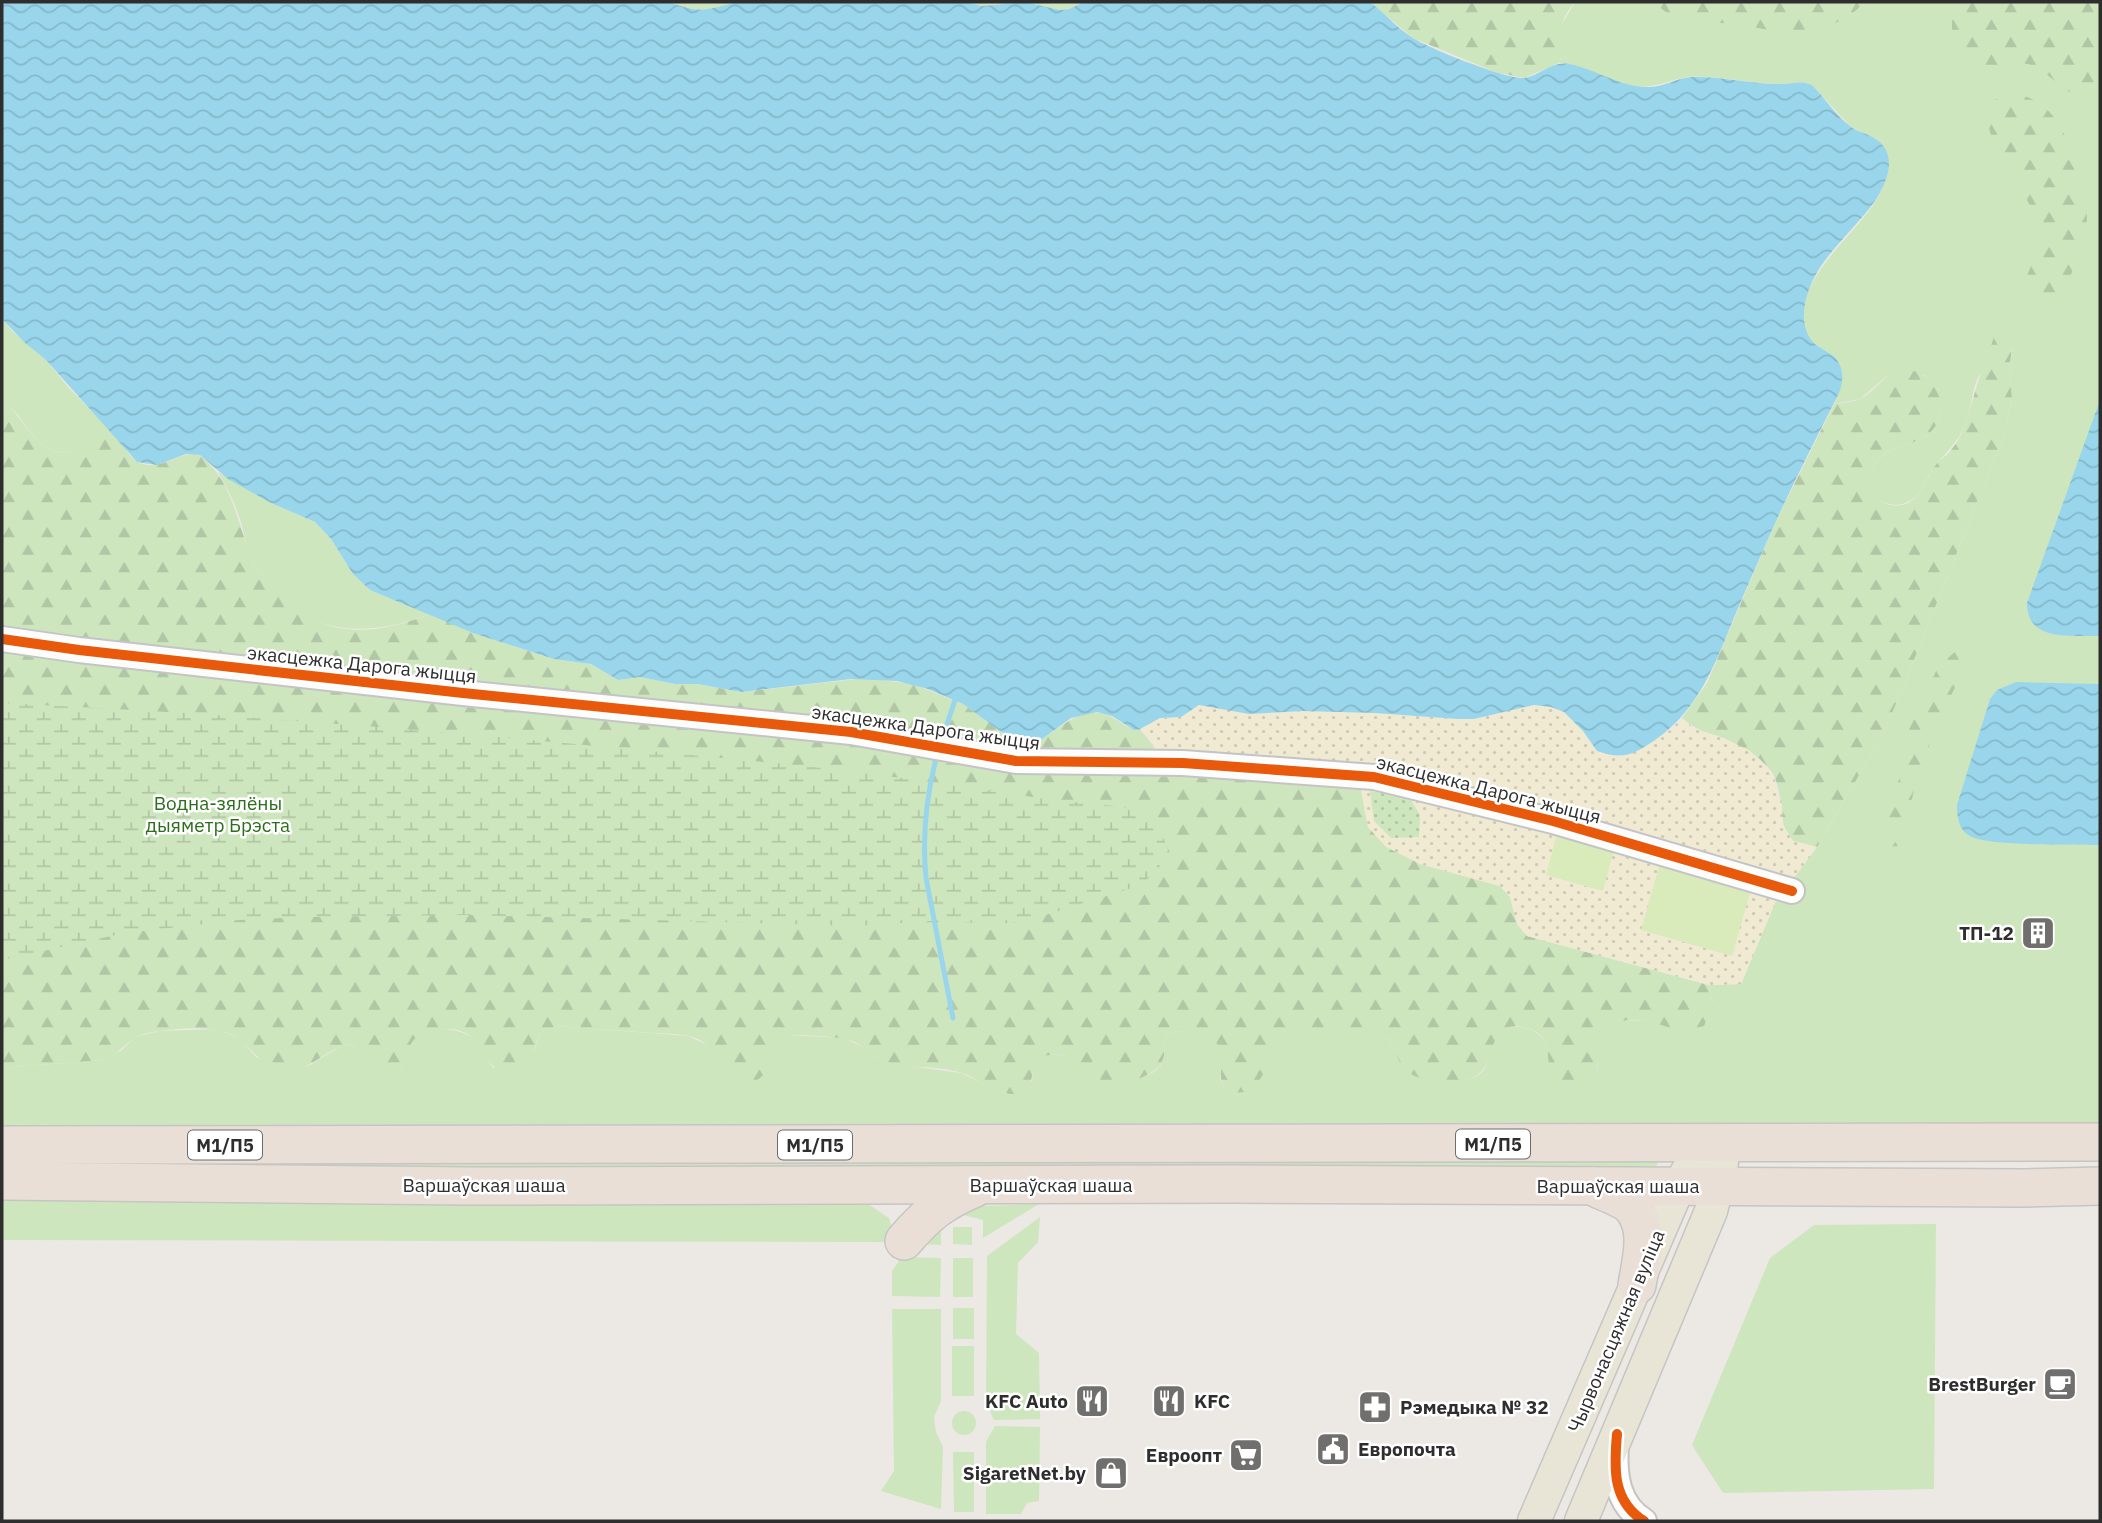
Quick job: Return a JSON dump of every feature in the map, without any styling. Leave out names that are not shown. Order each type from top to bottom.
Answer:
[{"type":"highway","name":"Варшаўская шаша","points":[[7,1145],[2100,1142]]},
{"type":"highway","points":[[7,1145],[7,1181]]},
{"type":"highway","points":[[104,1146],[105,1182]]},
{"type":"highway","name":"Варшаўская шаша","points":[[7,1181],[467,1186],[2100,1186]]},
{"type":"highway","points":[[858,1186],[884,1198],[894,1209],[901,1223],[904,1241],[923,1218],[936,1208],[949,1199],[983,1185]]},
{"type":"highway","points":[[1591,1186],[1631,1205],[1643,1229],[1637,1285]]},
{"type":"main road","name":"Чырвонасцяжная вуліца","points":[[1534,1521],[1679,1186],[1714,1143]]},
{"type":"main road","points":[[1581,1521],[1711,1211],[1718,1186],[1714,1143]]},
{"type":"street","name":"экасцежка Дарога жыцця","points":[[2,639],[92,652],[463,694],[851,732],[1016,761],[1182,763],[1374,777],[1553,821],[1792,891]]},
{"type":"street","points":[[1617,1434],[1617,1486],[1625,1504],[1644,1521]]},
{"type":"green space","points":[[669,2],[738,2],[704,10]]},
{"type":"green space","points":[[965,2],[1025,2],[982,6]]},
{"type":"green space","points":[[1025,2],[1084,2],[1060,10]]},
{"type":"green space","points":[[1370,2],[1575,2],[1562,27],[1562,55],[1559,63],[1524,78],[1495,72],[1413,38]]},
{"type":"green space","points":[[1575,2],[2100,2],[2100,1129],[2,1135],[2,1068],[103,1060],[122,1050],[135,1037],[160,1031],[218,1029],[240,1039],[256,1057],[286,1069],[310,1065],[348,1044],[361,1050],[370,1064],[402,1068],[414,1037],[436,1029],[454,1030],[470,1036],[481,1046],[493,1068],[534,1052],[540,1033],[556,1026],[688,1036],[710,1046],[723,1068],[776,1047],[780,1039],[788,1035],[844,1038],[865,1048],[875,1057],[901,1065],[961,1073],[1006,1094],[1032,1081],[1035,1062],[1039,1057],[1048,1055],[1072,1058],[1094,1074],[1126,1079],[1148,1075],[1162,1062],[1166,1035],[1181,1031],[1199,1033],[1215,1041],[1222,1055],[1222,1083],[1228,1089],[1241,1092],[1284,1038],[1292,1032],[1303,1030],[1378,1033],[1388,1040],[1399,1058],[1409,1067],[1429,1078],[1449,1081],[1465,1080],[1482,1072],[1486,1067],[1494,1037],[1506,1027],[1526,1028],[1536,1032],[1544,1040],[1549,1058],[1598,1069],[1599,1041],[1605,1030],[1614,1024],[1639,1020],[1688,1030],[1713,1003],[1709,985],[1741,984],[1775,903],[1817,847],[1882,736],[2005,432],[2012,398],[2009,368],[2013,347],[1980,374],[1963,429],[1920,492],[1908,502],[1899,505],[1881,501],[1870,487],[1869,478],[1873,467],[1880,458],[1932,431],[1938,421],[1938,393],[1924,375],[1888,375],[1860,399],[1834,404],[1840,391],[1836,358],[1812,341],[1803,323],[1803,306],[1818,273],[1867,214],[1882,190],[1876,139],[1851,127],[1812,85],[1800,82],[1769,84],[1689,77],[1650,86],[1636,86],[1559,63],[1561,26]]},
{"type":"green space","points":[[1655,2],[1864,2],[1855,11],[1833,24],[1794,32],[1682,19],[1672,16]]},
{"type":"green space","points":[[1953,2],[2100,2],[2100,99],[2080,97],[2028,64],[1995,66],[1970,62],[1962,56],[1953,38]]},
{"type":"green space","points":[[2005,93],[2034,100],[2055,118],[2074,157],[2084,195],[2086,227],[2078,259],[2064,286],[2055,296],[2045,301],[2034,299],[2023,289],[2038,246],[2036,222],[2030,205],[2001,157],[1988,123],[1988,105]]},
{"type":"green space","points":[[2,319],[46,360],[113,433],[98,432],[78,447],[66,452],[51,450],[38,440],[2,394]]},
{"type":"green space","points":[[2004,328],[2015,332],[2009,368],[2012,398],[2005,432],[1902,690],[1882,736],[1817,847],[1793,841],[1784,825],[1778,788],[1770,770],[1749,751],[1703,732],[1682,718],[1707,683],[1775,523],[1834,404],[1860,399],[1898,370],[1914,371],[1934,384],[1940,406],[1938,420],[1932,430],[1924,437],[1881,457],[1870,474],[1872,490],[1876,497],[1890,505],[1908,503],[1918,494],[1935,466],[1950,452],[1960,437],[1994,337]]},
{"type":"green space","name":"Водна-зялёны дыяметр Брэста","points":[[2,398],[41,443],[60,452],[76,449],[93,434],[108,431],[118,438],[129,454],[140,463],[155,465],[187,455],[200,455],[211,465],[226,488],[253,560],[264,579],[284,601],[318,622],[354,630],[372,629],[430,614],[473,633],[554,659],[591,664],[618,680],[640,677],[741,692],[865,678],[913,684],[963,704],[1018,744],[1028,744],[1046,737],[1079,716],[1089,713],[1105,714],[1128,727],[1140,729],[1153,745],[1160,762],[1348,785],[1361,790],[1368,827],[1420,864],[1500,886],[1510,897],[1517,924],[1527,936],[1709,985],[1713,1003],[1704,1026],[1692,1030],[1637,1020],[1617,1023],[1602,1037],[1594,1081],[1588,1087],[1578,1090],[1564,1090],[1555,1084],[1551,1076],[1546,1044],[1540,1035],[1530,1029],[1514,1026],[1504,1029],[1497,1036],[1485,1066],[1478,1075],[1451,1082],[1434,1081],[1410,1074],[1401,1064],[1388,1039],[1377,1033],[1303,1030],[1291,1035],[1281,1044],[1253,1088],[1243,1092],[1231,1091],[1224,1086],[1221,1079],[1221,1052],[1217,1044],[1208,1037],[1182,1031],[1166,1035],[1162,1062],[1148,1075],[1130,1081],[1103,1082],[1091,1076],[1068,1056],[1048,1055],[1039,1059],[1028,1088],[1022,1093],[1011,1094],[953,1071],[883,1061],[857,1043],[846,1039],[788,1035],[777,1046],[764,1074],[750,1082],[741,1082],[728,1074],[707,1045],[695,1038],[677,1034],[556,1026],[540,1033],[528,1066],[508,1075],[493,1066],[466,1033],[452,1029],[436,1030],[415,1038],[402,1068],[390,1075],[377,1071],[359,1051],[348,1044],[304,1066],[285,1069],[270,1065],[228,1033],[194,1028],[141,1035],[103,1060],[2,1068]]},
{"type":"green space","points":[[218,472],[271,503],[315,522],[331,539],[353,574],[370,590],[430,614],[377,628],[351,629],[327,625],[304,616],[284,602],[266,583],[251,557],[237,510]]},
{"type":"green space","points":[[1957,650],[1970,658],[1937,723],[1915,786],[1903,838],[1898,846],[1884,847],[1881,830],[1901,774],[1906,736],[1938,667]]},
{"type":"green space","points":[[2,703],[393,728],[851,771],[1126,808],[1152,821],[1168,850],[1157,872],[1138,886],[1033,919],[1010,923],[944,920],[857,926],[469,915],[306,917],[240,920],[125,933],[2,960]]},
{"type":"green space","points":[[1370,791],[1409,797],[1420,815],[1419,837],[1391,838],[1374,821]]},
{"type":"green space","points":[[1558,830],[1615,846],[1603,891],[1546,875]]},
{"type":"green space","points":[[1661,859],[1752,886],[1732,956],[1641,930]]},
{"type":"green space","points":[[323,1158],[1661,1159],[1656,1166],[1103,1172],[116,1165],[293,1164]]},
{"type":"green space","points":[[2,1200],[868,1204],[889,1218],[894,1234],[886,1242],[2,1240]]},
{"type":"green space","points":[[1039,1204],[983,1238],[983,1220],[960,1214],[941,1221],[941,1245],[912,1244],[952,1207]]},
{"type":"green space","points":[[1040,1217],[1038,1242],[1018,1263],[1016,1334],[1039,1353],[1040,1419],[994,1420],[986,1403],[987,1256]]},
{"type":"green space","points":[[1936,1224],[1934,1489],[1723,1493],[1692,1445],[1770,1258],[1814,1225]]},
{"type":"green space","points":[[953,1227],[972,1227],[972,1245],[953,1244]]},
{"type":"green space","points":[[902,1257],[941,1258],[940,1297],[892,1296],[892,1271]]},
{"type":"green space","points":[[953,1258],[973,1258],[973,1297],[953,1297]]},
{"type":"green space","points":[[953,1308],[974,1308],[974,1339],[953,1339]]},
{"type":"green space","points":[[892,1309],[941,1309],[941,1401],[934,1417],[936,1432],[943,1447],[941,1509],[881,1491],[894,1471]]},
{"type":"green space","points":[[952,1346],[974,1346],[974,1396],[952,1396]]},
{"type":"green space","points":[[959,1411],[969,1411],[976,1418],[976,1428],[969,1435],[959,1435],[952,1428],[952,1418]]},
{"type":"green space","points":[[995,1426],[1040,1427],[1039,1501],[1027,1503],[1021,1514],[986,1514],[986,1442]]},
{"type":"green space","points":[[953,1452],[974,1452],[974,1512],[954,1512]]},
{"type":"sand","points":[[1199,705],[1263,714],[1303,711],[1473,719],[1534,705],[1563,712],[1584,731],[1589,741],[1669,731],[1682,718],[1695,729],[1724,738],[1750,751],[1772,772],[1782,804],[1783,825],[1793,841],[1817,847],[1775,903],[1741,984],[1709,985],[1527,936],[1517,924],[1510,897],[1500,886],[1420,864],[1386,847],[1368,827],[1361,790],[1347,785],[1160,762],[1153,745],[1140,729],[1160,718],[1181,717]]},
{"type":"water","points":[[2,2],[669,2],[704,10],[738,2],[965,2],[982,6],[1025,2],[1060,10],[1084,2],[1370,2],[1405,32],[1432,48],[1514,77],[1530,77],[1551,67],[1569,64],[1639,87],[1655,87],[1691,77],[1770,84],[1800,82],[1812,85],[1845,122],[1882,144],[1887,151],[1889,168],[1875,201],[1819,268],[1805,303],[1804,321],[1809,337],[1835,358],[1841,368],[1840,391],[1780,512],[1705,683],[1684,714],[1655,740],[1628,754],[1614,755],[1597,751],[1583,731],[1564,712],[1534,705],[1474,719],[1458,719],[1303,711],[1249,714],[1199,705],[1181,717],[1160,718],[1134,730],[1112,716],[1097,712],[1071,718],[1038,742],[1018,744],[963,704],[928,689],[897,681],[851,679],[741,692],[640,677],[618,680],[591,664],[554,659],[473,633],[370,590],[353,574],[331,539],[315,522],[271,503],[228,479],[200,455],[186,454],[157,465],[137,462],[46,360],[2,319]]},
{"type":"water","points":[[2100,400],[2100,636],[2053,634],[2034,625],[2027,603]]},
{"type":"water","points":[[2016,682],[2100,684],[2100,845],[2031,844],[1978,839],[1968,835],[1960,825],[1957,805],[1990,699],[1997,690]]},
{"type":"waterway","points":[[941,742],[955,700]]},
{"type":"waterway","points":[[937,755],[930,786],[924,847],[926,878],[953,1018]]},
{"type":"cycle path","points":[[2,639],[463,693],[851,732],[1016,761],[1183,763],[1374,777],[1553,821],[1792,891]]},
{"type":"cycle path","points":[[1617,1434],[1617,1483],[1626,1504],[1644,1521]]},
{"type":"place","name":"ТП-12","points":[[2038,933]]},
{"type":"place","name":"BrestBurger","points":[[2060,1384]]},
{"type":"place","name":"KFC Auto","points":[[1092,1401]]},
{"type":"place","name":"KFC","points":[[1169,1401]]},
{"type":"place","name":"Рэмедыка № 32","points":[[1375,1407]]},
{"type":"place","name":"Европочта","points":[[1333,1449]]},
{"type":"place","name":"Евроопт","points":[[1246,1455]]},
{"type":"place","name":"SigaretNet.by","points":[[1111,1473]]}]
